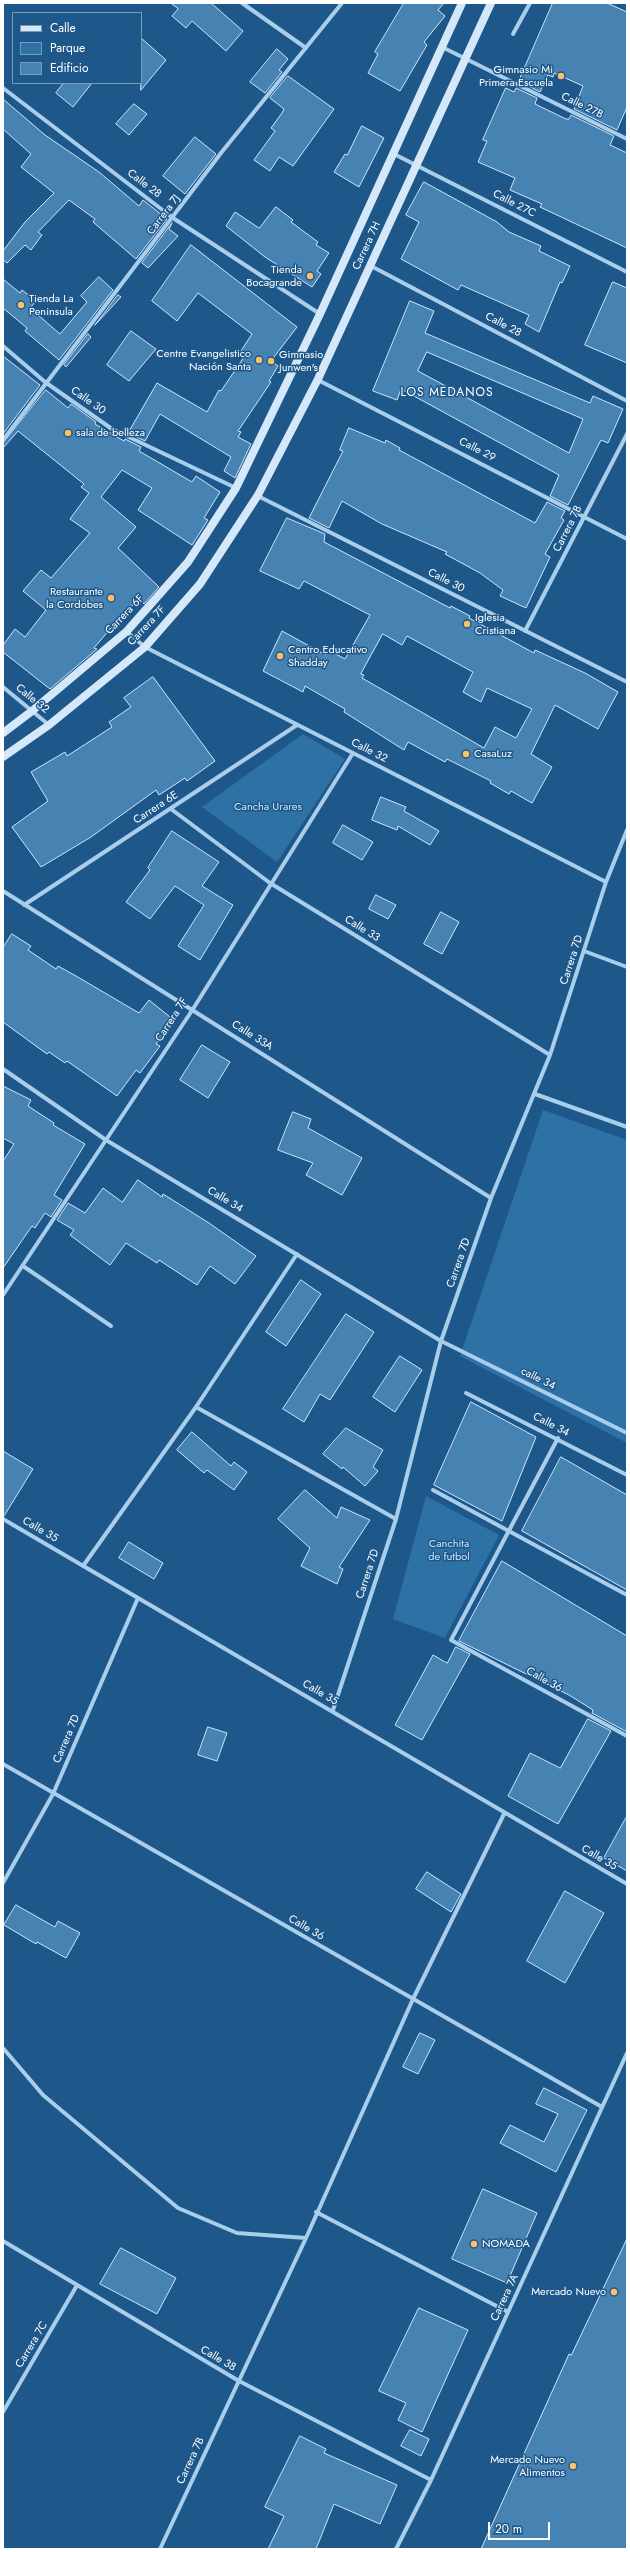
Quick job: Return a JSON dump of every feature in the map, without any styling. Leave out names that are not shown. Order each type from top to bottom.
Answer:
[{"type":"street","points":[[242,3],[306,48]]},
{"type":"street","name":"Carrera 7J","points":[[3,440],[45,382],[173,218],[221,153],[342,3]]},
{"type":"street","name":"Carrera 7H","points":[[236,488],[320,314],[392,153],[462,3]]},
{"type":"street","name":"Carrera 7H","points":[[258,495],[318,379],[491,3]]},
{"type":"street","points":[[513,34],[530,3]]},
{"type":"street","name":"Calle 27B","points":[[442,47],[627,139]]},
{"type":"street","name":"Calle 28","points":[[3,88],[173,218],[320,314]]},
{"type":"street","name":"Calle 27C","points":[[392,153],[417,164],[627,272]]},
{"type":"street","name":"Calle 28","points":[[371,266],[627,401]]},
{"type":"street","name":"Calle 30","points":[[3,346],[45,382],[112,429],[236,488]]},
{"type":"street","name":"Calle 29","points":[[318,379],[627,539]]},
{"type":"street","name":"Carrera 7B","points":[[525,631],[627,434]]},
{"type":"street","name":"Carrera 6F","points":[[3,733],[32,711],[126,632],[188,562],[236,488]]},
{"type":"street","name":"Calle 30","points":[[258,495],[627,682]]},
{"type":"street","name":"Carrera 7F","points":[[3,757],[49,725],[145,647],[200,584],[258,495]]},
{"type":"street","name":"Calle 32","points":[[126,632],[145,647],[297,726],[606,882]]},
{"type":"street","name":"Calle 32","points":[[3,687],[49,725]]},
{"type":"street","name":"Carrera 6E","points":[[24,905],[297,726]]},
{"type":"street","name":"Carrera 7F","points":[[3,1295],[193,1009],[270,883],[353,753]]},
{"type":"street","name":"Calle 33","points":[[171,809],[270,883],[550,1055]]},
{"type":"street","name":"Carrera 7D","points":[[333,1710],[396,1519],[441,1341],[491,1198],[550,1055],[606,882],[627,830]]},
{"type":"street","name":"Calle 33A","points":[[3,891],[193,1009],[491,1198]]},
{"type":"street","points":[[584,951],[627,967]]},
{"type":"street","name":"Calle 34","points":[[3,1069],[106,1140],[441,1341]]},
{"type":"street","points":[[535,1094],[627,1127]]},
{"type":"street","points":[[83,1566],[196,1407],[297,1254]]},
{"type":"street","points":[[23,1266],[111,1326]]},
{"type":"street","name":"calle 34","points":[[441,1341],[627,1433]]},
{"type":"street","name":"Calle 34","points":[[466,1393],[558,1438],[627,1475]]},
{"type":"street","points":[[196,1407],[396,1519]]},
{"type":"street","points":[[509,1531],[558,1438]]},
{"type":"street","points":[[433,1490],[627,1595]]},
{"type":"street","name":"Calle 35","points":[[3,1519],[333,1710],[504,1814],[627,1884]]},
{"type":"street","name":"Calle 36","points":[[509,1531],[452,1640],[627,1736]]},
{"type":"street","name":"Carrera 7D","points":[[3,1883],[53,1794],[138,1598]]},
{"type":"street","name":"Calle 36","points":[[3,1764],[602,2107]]},
{"type":"street","name":"Carrera 7B","points":[[160,2549],[306,2238],[316,2212],[412,1999],[504,1814]]},
{"type":"street","points":[[3,2048],[43,2095],[178,2208],[237,2233],[306,2238]]},
{"type":"street","name":"Carrera 7A","points":[[396,2549],[431,2480],[627,2053]]},
{"type":"street","points":[[316,2212],[508,2312]]},
{"type":"street","name":"Calle 38","points":[[3,2241],[76,2287],[239,2381],[431,2480]]},
{"type":"street","name":"Carrera 7C","points":[[3,2412],[76,2287]]},
{"type":"green space","name":"Cancha Urares","points":[[303,734],[345,759],[277,862],[202,807]]},
{"type":"green space","points":[[543,1110],[627,1140],[627,1443],[460,1356]]},
{"type":"green space","name":"Canchita de futbol","points":[[426,1496],[499,1535],[445,1638],[393,1619]]},
{"type":"building","points":[[171,3],[211,3],[243,31],[226,51],[192,21],[186,28],[172,16],[178,9]]},
{"type":"building","points":[[404,3],[444,3],[438,10],[445,16],[424,42],[427,45],[400,91],[368,73],[378,54],[375,52]]},
{"type":"building","points":[[553,3],[607,3],[627,12],[627,107],[617,130],[574,109],[583,86],[554,73],[553,77],[548,75],[540,92],[519,81]]},
{"type":"building","points":[[142,39],[166,60],[141,90],[142,84]]},
{"type":"building","points":[[277,49],[288,59],[279,70],[282,72],[265,93],[250,82]]},
{"type":"building","points":[[288,76],[334,109],[293,166],[279,157],[270,171],[254,160],[275,131],[271,128],[284,109],[270,98]]},
{"type":"building","points":[[63,84],[91,84],[73,107],[56,93]]},
{"type":"building","points":[[506,88],[514,92],[516,88],[537,98],[535,104],[566,119],[569,119],[571,115],[614,136],[610,145],[627,153],[627,248],[540,207],[542,204],[510,190],[515,178],[478,162],[487,141],[483,140]]},
{"type":"building","points":[[3,99],[45,135],[99,172],[139,206],[143,200],[167,219],[136,259],[93,222],[95,219],[69,200],[38,232],[42,235],[31,250],[25,245],[7,263],[3,260],[3,251],[25,222],[54,193],[21,167],[31,154],[3,129]]},
{"type":"building","points":[[134,104],[147,114],[129,135],[116,124]]},
{"type":"building","points":[[362,126],[384,138],[359,187],[334,172],[345,154],[347,155]]},
{"type":"building","points":[[195,137],[216,154],[185,194],[163,176]]},
{"type":"building","points":[[424,182],[497,222],[509,232],[541,246],[539,251],[570,266],[562,283],[560,282],[539,332],[525,324],[529,315],[461,285],[458,290],[401,259],[419,222],[406,215]]},
{"type":"building","points":[[276,207],[293,220],[291,222],[318,242],[316,245],[329,253],[317,271],[321,274],[312,287],[265,257],[226,226],[235,212],[259,228]]},
{"type":"building","points":[[172,223],[169,229],[178,236],[148,268],[142,263]]},
{"type":"building","points":[[191,245],[297,327],[271,361],[278,366],[269,381],[271,382],[238,431],[241,432],[238,437],[251,444],[235,478],[224,471],[231,457],[160,414],[145,441],[128,433],[157,383],[207,412],[219,390],[221,391],[244,357],[239,354],[252,334],[198,293],[177,321],[152,301]]},
{"type":"building","points":[[99,277],[113,290],[59,360],[25,331],[27,328],[3,308],[3,279],[20,293],[22,290],[36,301],[30,308],[60,334],[87,302],[81,296]]},
{"type":"building","points":[[613,282],[627,288],[627,363],[585,345]]},
{"type":"building","points":[[118,295],[121,297],[95,325]]},
{"type":"building","points":[[410,301],[434,311],[425,333],[590,403],[593,396],[623,409],[608,443],[601,440],[568,505],[550,496],[559,475],[401,389],[397,400],[373,391]],"holes":[[[427,352],[583,419],[569,453],[418,371]]]},
{"type":"building","points":[[131,331],[156,349],[129,381],[107,365]]},
{"type":"building","points":[[88,334],[91,337],[66,367],[64,365]]},
{"type":"building","points":[[3,356],[40,385],[3,434]]},
{"type":"building","points":[[46,390],[68,408],[71,404],[96,422],[95,424],[124,441],[125,439],[141,447],[139,451],[192,482],[196,476],[220,492],[204,518],[208,520],[192,545],[138,510],[152,488],[122,470],[101,497],[136,527],[118,548],[159,587],[144,604],[139,599],[116,622],[94,648],[97,649],[50,689],[3,652],[3,645],[15,629],[25,637],[46,610],[23,591],[41,570],[51,578],[90,533],[70,519],[89,493],[81,487],[84,484],[18,431],[3,448],[3,443]]},
{"type":"building","points":[[349,428],[385,443],[386,440],[400,448],[399,450],[535,523],[547,502],[565,511],[561,518],[564,520],[545,554],[550,557],[526,608],[500,596],[503,590],[480,573],[445,554],[447,552],[382,524],[342,501],[329,528],[309,518],[343,451],[340,450]]},
{"type":"building","points":[[287,518],[325,534],[324,542],[450,608],[451,606],[470,616],[469,618],[534,653],[535,650],[585,673],[618,692],[598,729],[555,705],[531,754],[552,767],[532,803],[511,791],[509,794],[490,783],[491,781],[447,759],[445,762],[408,742],[404,750],[344,712],[345,709],[305,686],[303,692],[263,671],[282,631],[326,655],[329,650],[345,659],[370,615],[304,581],[299,589],[260,571]],"holes":[[[383,634],[402,645],[407,636],[473,672],[463,692],[481,702],[487,688],[532,709],[516,738],[495,727],[484,748],[362,678],[364,675],[361,674]]]},
{"type":"building","points":[[153,677],[215,761],[187,781],[185,778],[159,795],[156,790],[91,837],[41,867],[12,827],[48,801],[31,772],[65,752],[67,756],[112,727],[109,722],[131,707],[124,698]]},
{"type":"building","points":[[381,797],[406,807],[404,811],[439,831],[430,845],[398,826],[397,830],[372,820]]},
{"type":"building","points":[[343,825],[373,842],[362,860],[333,843]]},
{"type":"building","points":[[172,831],[219,862],[202,886],[233,905],[200,960],[178,946],[204,905],[175,886],[150,919],[126,902],[150,870],[148,868]]},
{"type":"building","points":[[376,895],[396,905],[388,919],[369,909]]},
{"type":"building","points":[[441,912],[459,922],[442,954],[424,944]]},
{"type":"building","points":[[12,934],[31,946],[28,950],[56,969],[58,966],[139,1013],[149,1000],[175,1021],[156,1044],[160,1046],[140,1073],[136,1070],[117,1096],[67,1061],[65,1063],[49,1052],[47,1054],[3,1022],[3,948]]},
{"type":"building","points":[[202,1045],[230,1062],[208,1098],[180,1080]]},
{"type":"building","points":[[3,1086],[31,1100],[28,1106],[54,1123],[53,1125],[85,1144],[54,1195],[62,1200],[51,1217],[45,1213],[35,1228],[32,1226],[3,1268],[3,1161],[14,1144],[3,1138]]},
{"type":"building","points":[[293,1112],[311,1119],[308,1128],[362,1158],[342,1195],[306,1175],[313,1163],[278,1150]]},
{"type":"building","points":[[138,1180],[162,1197],[163,1194],[209,1223],[256,1256],[235,1284],[210,1266],[197,1285],[159,1260],[157,1263],[126,1243],[110,1265],[70,1235],[74,1230],[57,1220],[68,1203],[85,1213],[103,1188],[122,1202]]},
{"type":"building","points":[[301,1280],[321,1294],[286,1346],[266,1332]]},
{"type":"building","points":[[346,1314],[374,1332],[330,1400],[320,1394],[304,1422],[283,1409]]},
{"type":"building","points":[[400,1356],[422,1370],[395,1412],[373,1397]]},
{"type":"building","points":[[471,1402],[536,1437],[502,1521],[434,1485]]},
{"type":"building","points":[[346,1428],[383,1450],[373,1467],[378,1471],[365,1486],[343,1467],[342,1469],[323,1454]]},
{"type":"building","points":[[192,1432],[231,1466],[234,1462],[247,1472],[234,1490],[207,1470],[204,1473],[177,1450]]},
{"type":"building","points":[[3,1451],[33,1469],[4,1516],[3,1516]]},
{"type":"building","points":[[561,1457],[627,1495],[627,1590],[522,1531]]},
{"type":"building","points":[[305,1490],[337,1518],[341,1507],[370,1520],[339,1567],[343,1569],[337,1584],[301,1566],[310,1548],[278,1519]]},
{"type":"building","points":[[129,1542],[163,1563],[154,1579],[119,1558]]},
{"type":"building","points":[[502,1561],[627,1636],[627,1732],[592,1713],[593,1710],[569,1695],[459,1641]]},
{"type":"building","points":[[456,1647],[470,1654],[422,1740],[395,1725],[433,1655],[447,1663]]},
{"type":"building","points":[[588,1719],[611,1731],[558,1824],[508,1796],[530,1753],[560,1768]]},
{"type":"building","points":[[208,1727],[227,1733],[217,1761],[198,1755]]},
{"type":"building","points":[[627,1816],[627,1871],[604,1858]]},
{"type":"building","points":[[427,1872],[461,1894],[451,1912],[416,1889]]},
{"type":"building","points":[[565,1891],[604,1913],[565,1983],[527,1961]]},
{"type":"building","points":[[16,1905],[55,1927],[58,1921],[80,1933],[66,1958],[37,1942],[36,1944],[4,1925]]},
{"type":"building","points":[[420,2033],[435,2040],[418,2074],[403,2067]]},
{"type":"building","points":[[544,2088],[587,2110],[556,2172],[500,2143],[510,2125],[544,2142],[558,2114],[536,2104]]},
{"type":"building","points":[[483,2189],[537,2213],[507,2283],[452,2259]]},
{"type":"building","name":"Mercado Nuevo Alimentos","points":[[627,2239],[627,2549],[481,2549],[569,2354],[571,2355]]},
{"type":"building","points":[[121,2248],[176,2278],[157,2314],[100,2284]]},
{"type":"building","points":[[419,2308],[468,2330],[422,2432],[398,2420],[406,2403],[379,2391]]},
{"type":"building","points":[[410,2430],[429,2439],[421,2456],[401,2446]]},
{"type":"building","points":[[300,2436],[326,2449],[324,2453],[397,2485],[380,2524],[334,2504],[316,2549],[268,2549],[284,2516],[265,2507]]},
{"type":"place","name":"Gimnasio Mi Primera Escuela","points":[[561,76]]},
{"type":"place","name":"Tienda Bocagrande","points":[[310,276]]},
{"type":"place","name":"Tienda La Peninsula","points":[[21,305]]},
{"type":"place","name":"Centre Evangelistico Nación Santa","points":[[259,360]]},
{"type":"place","name":"Gimnasio Junwen's","points":[[271,361]]},
{"type":"place","name":"sala de belleza","points":[[68,433]]},
{"type":"place","name":"Restaurante la Cordobes","points":[[111,598]]},
{"type":"place","name":"Iglesia Cristiana","points":[[467,624]]},
{"type":"place","name":"Centro Educativo Shadday","points":[[280,656]]},
{"type":"place","name":"CasaLuz","points":[[466,754]]},
{"type":"place","name":"NOMADA","points":[[474,2244]]},
{"type":"place","name":"Mercado Nuevo","points":[[614,2292]]},
{"type":"place","name":"Mercado Nuevo Alimentos","points":[[573,2466]]},
{"type":"district","name":"LOS MEDANOS","points":[[447,393]]}]
